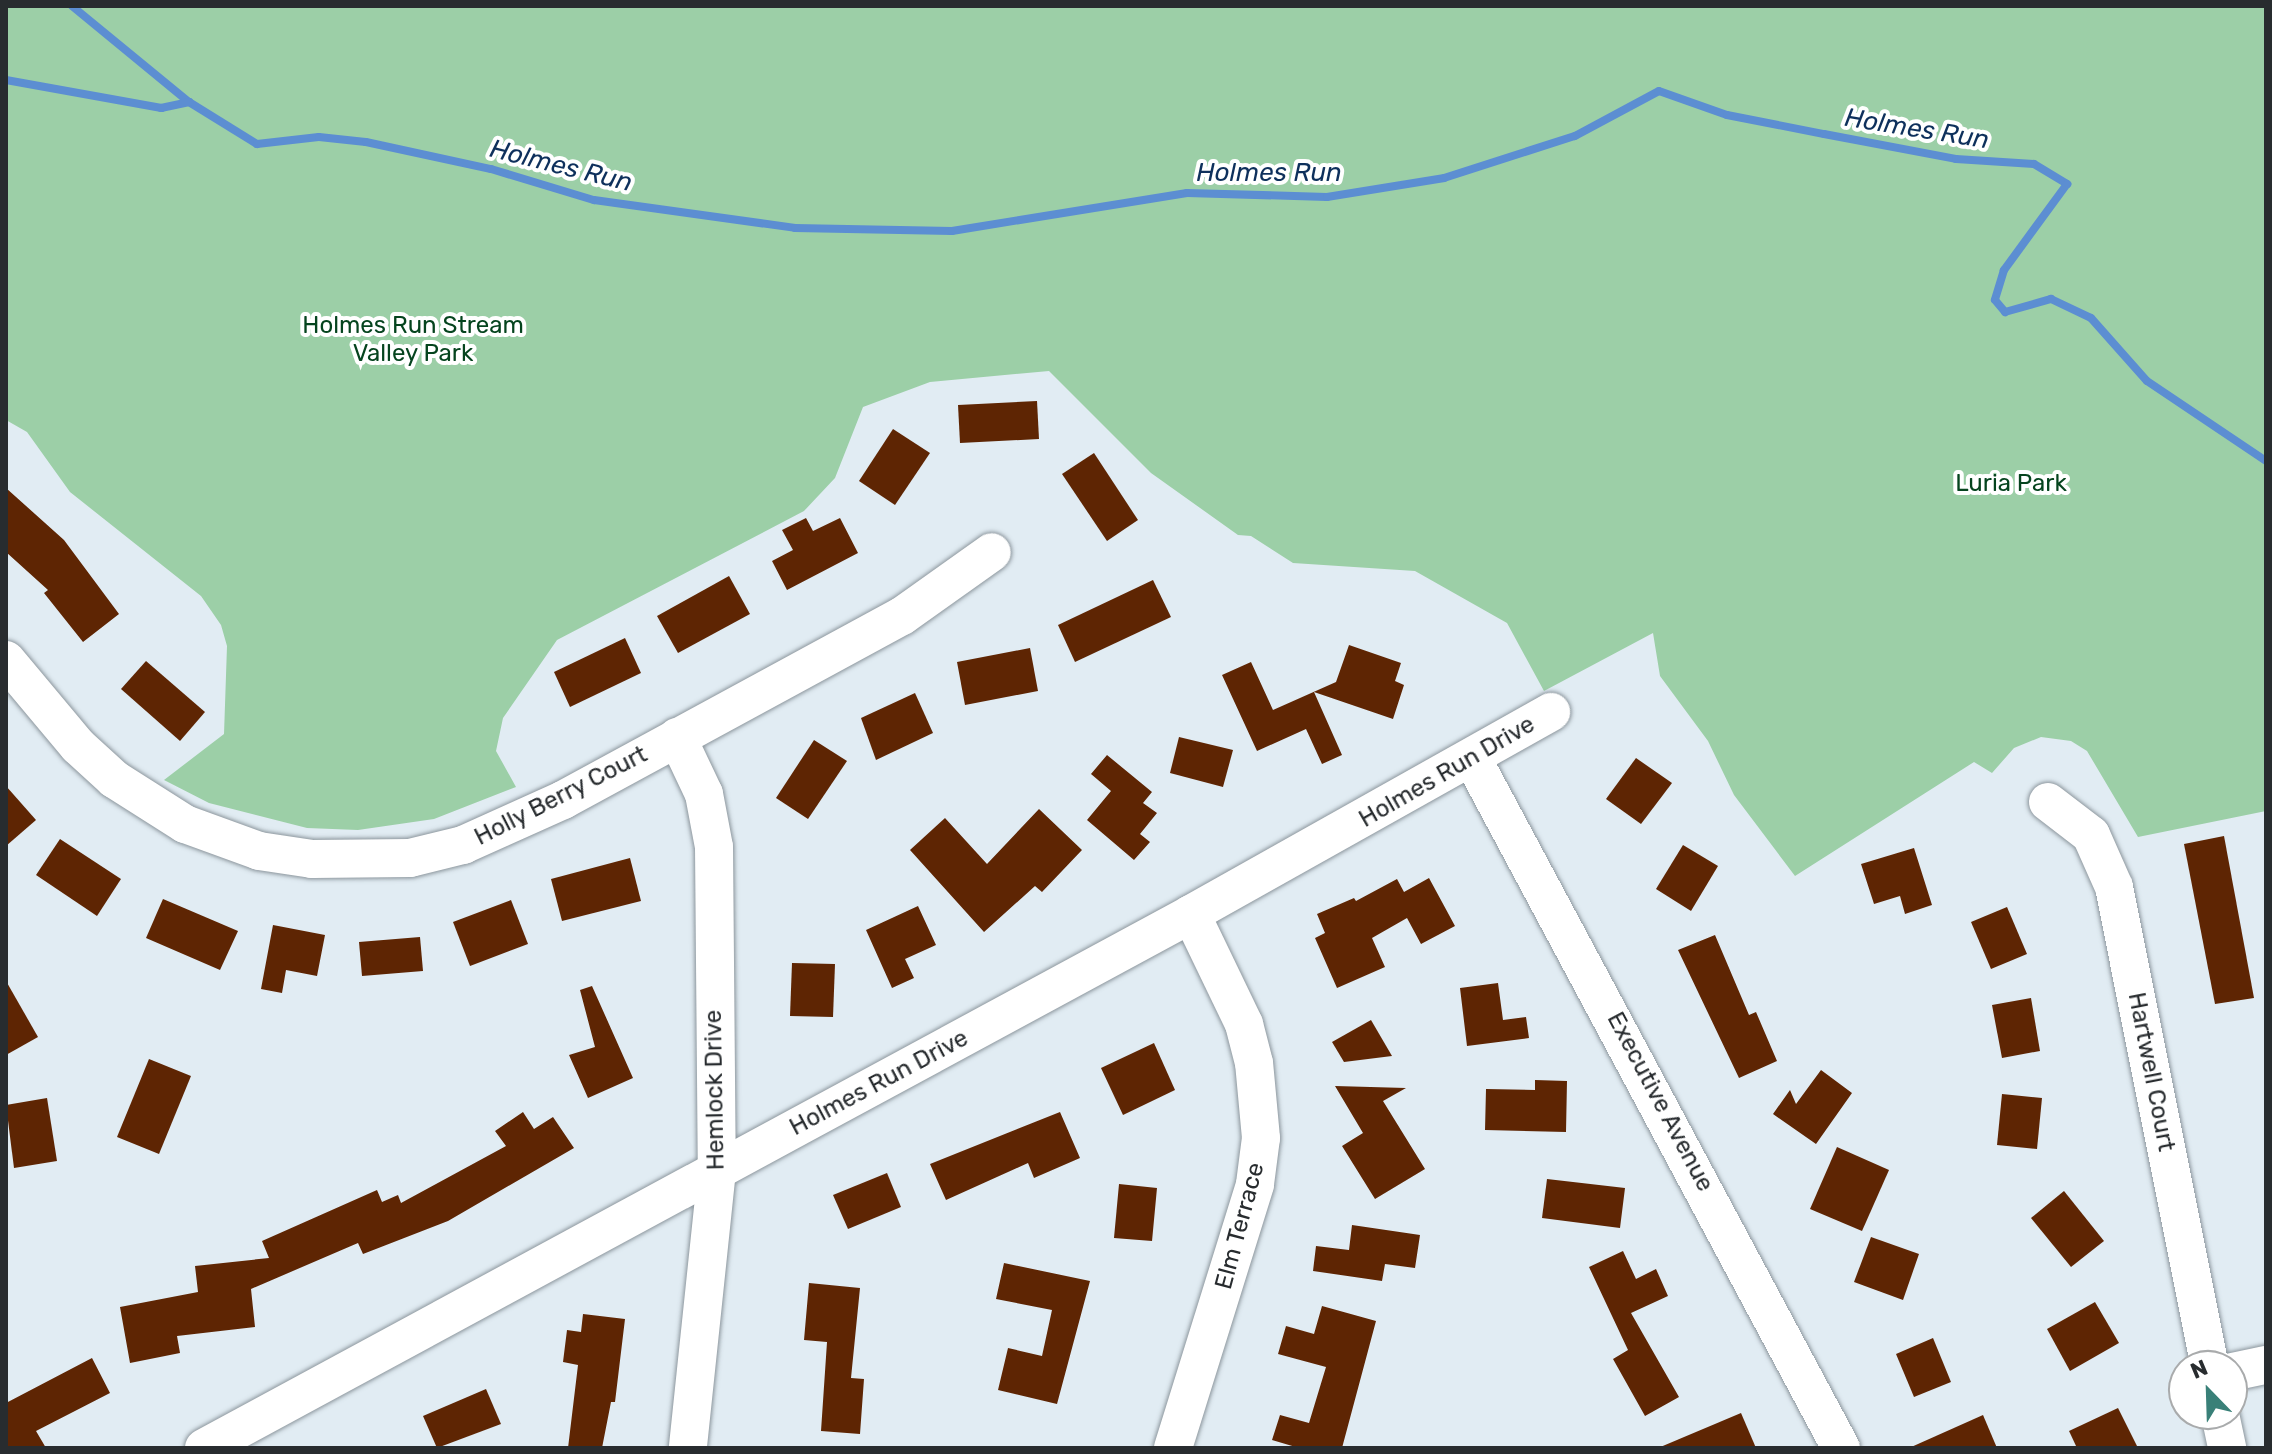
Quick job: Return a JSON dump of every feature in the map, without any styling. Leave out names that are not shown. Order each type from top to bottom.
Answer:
[{"type":"street","name":"Holly Berry Court","points":[[6,660],[78,746],[153,806],[259,851],[312,859],[410,858],[463,845],[552,805],[902,616],[992,552]]},
{"type":"street","name":"Holmes Run Drive","points":[[204,1448],[1473,760],[1551,712]]},
{"type":"street","name":"Hemlock Drive","points":[[677,737],[708,808],[714,847],[717,1170],[688,1448]]},
{"type":"street","name":"Executive Avenue","points":[[1473,760],[1841,1448]]},
{"type":"street","name":"Hartwell Court","points":[[2048,802],[2091,835],[2114,887],[2207,1350]]},
{"type":"street","name":"Elm Terrace","points":[[1173,1448],[1255,1184],[1261,1115],[1244,1024],[1191,914]]},
{"type":"green space","name":"Holmes Run Stream Valley Park","points":[[6,6],[2266,6],[2266,811],[2138,837],[2087,751],[2071,741],[2041,737],[2014,748],[1992,773],[1974,762],[1795,876],[1734,795],[1708,741],[1660,676],[1653,633],[1544,691],[1507,623],[1415,571],[1293,563],[1251,536],[1238,535],[1151,473],[1049,371],[930,382],[863,407],[835,478],[804,511],[557,640],[503,718],[496,751],[516,787],[434,819],[358,830],[307,828],[209,803],[164,780],[224,734],[227,646],[221,625],[201,596],[70,492],[27,432],[6,420]]},
{"type":"building","points":[[1037,401],[1039,439],[960,443],[958,405]]},
{"type":"building","points":[[893,429],[930,453],[895,505],[859,481]]},
{"type":"building","points":[[1094,453],[1138,520],[1107,541],[1062,474]]},
{"type":"building","points":[[6,488],[64,540],[119,614],[83,642],[44,593],[48,590],[6,552]]},
{"type":"building","points":[[806,518],[813,531],[840,518],[858,553],[787,590],[772,561],[793,550],[782,530]]},
{"type":"building","points":[[729,576],[750,614],[678,653],[657,616]]},
{"type":"building","points":[[1153,580],[1171,617],[1075,662],[1058,625]]},
{"type":"building","points":[[625,638],[641,673],[570,707],[554,672]]},
{"type":"building","points":[[1349,645],[1401,663],[1395,681],[1404,685],[1393,719],[1314,692],[1342,755],[1322,764],[1306,729],[1257,751],[1222,675],[1251,662],[1273,710],[1336,682]]},
{"type":"building","points":[[1030,648],[1038,691],[965,705],[957,662]]},
{"type":"building","points":[[146,661],[205,712],[180,741],[121,689]]},
{"type":"building","points":[[915,693],[933,733],[876,760],[861,718]]},
{"type":"building","points":[[1179,737],[1233,750],[1223,787],[1170,773]]},
{"type":"building","points":[[814,740],[847,761],[808,819],[776,798]]},
{"type":"building","points":[[1107,755],[1152,792],[1143,803],[1157,813],[1140,834],[1150,842],[1134,860],[1087,820],[1111,791],[1091,774]]},
{"type":"building","points":[[1636,758],[1672,783],[1641,824],[1606,799]]},
{"type":"building","points":[[6,786],[36,820],[6,846]]},
{"type":"building","points":[[1039,809],[1082,850],[1042,892],[1035,886],[984,932],[910,850],[945,818],[987,864]]},
{"type":"building","points":[[2224,836],[2254,998],[2215,1004],[2184,844]]},
{"type":"building","points":[[60,839],[121,879],[97,916],[36,875]]},
{"type":"building","points":[[1683,845],[1718,866],[1691,911],[1656,889]]},
{"type":"building","points":[[1914,848],[1932,905],[1905,914],[1900,896],[1874,904],[1861,864]]},
{"type":"building","points":[[630,858],[641,901],[562,921],[551,879]]},
{"type":"building","points":[[1429,878],[1455,926],[1421,944],[1407,918],[1372,938],[1385,967],[1337,988],[1315,938],[1325,933],[1317,914],[1354,898],[1356,901],[1397,879],[1404,892]]},
{"type":"building","points":[[163,899],[238,931],[220,970],[146,938]]},
{"type":"building","points":[[511,900],[528,944],[470,966],[453,922]]},
{"type":"building","points":[[918,906],[936,945],[905,959],[914,978],[892,988],[866,930]]},
{"type":"building","points":[[2007,907],[2027,954],[1991,969],[1971,922]]},
{"type":"building","points":[[273,925],[325,935],[317,976],[286,970],[282,993],[261,989]]},
{"type":"building","points":[[1715,935],[1749,1015],[1756,1012],[1777,1061],[1739,1078],[1678,950]]},
{"type":"building","points":[[420,937],[423,971],[362,976],[359,942]]},
{"type":"building","points":[[792,963],[835,964],[833,1017],[790,1016]]},
{"type":"building","points":[[6,981],[38,1037],[6,1055]]},
{"type":"building","points":[[1498,983],[1503,1020],[1526,1017],[1529,1038],[1467,1046],[1460,988]]},
{"type":"building","points":[[592,986],[633,1078],[588,1098],[569,1055],[595,1047],[580,990]]},
{"type":"building","points":[[2031,998],[2040,1051],[2002,1058],[1992,1005]]},
{"type":"building","points":[[1371,1020],[1392,1056],[1344,1062],[1332,1042]]},
{"type":"building","points":[[1154,1043],[1175,1090],[1123,1115],[1101,1068]]},
{"type":"building","points":[[149,1059],[191,1076],[159,1154],[117,1137]]},
{"type":"building","points":[[1821,1070],[1852,1093],[1816,1144],[1773,1114],[1790,1090],[1796,1104]]},
{"type":"building","points":[[1535,1080],[1567,1081],[1566,1132],[1485,1130],[1486,1089],[1535,1090]]},
{"type":"building","points":[[1335,1086],[1406,1088],[1383,1101],[1425,1169],[1375,1199],[1342,1146],[1363,1133]]},
{"type":"building","points":[[2002,1094],[2042,1098],[2037,1149],[1997,1145]]},
{"type":"building","points":[[47,1098],[57,1161],[14,1168],[6,1105]]},
{"type":"building","points":[[523,1112],[534,1129],[553,1117],[574,1148],[448,1221],[363,1254],[358,1243],[251,1289],[255,1327],[177,1336],[180,1353],[130,1363],[120,1307],[198,1292],[195,1266],[269,1258],[262,1241],[377,1190],[382,1202],[398,1195],[401,1203],[506,1146],[495,1131]]},
{"type":"building","points":[[1060,1112],[1080,1158],[1034,1178],[1028,1163],[946,1200],[930,1164]]},
{"type":"building","points":[[1837,1147],[1889,1170],[1862,1231],[1810,1209]]},
{"type":"building","points":[[887,1173],[901,1207],[848,1229],[833,1195]]},
{"type":"building","points":[[1547,1179],[1625,1188],[1620,1228],[1542,1218]]},
{"type":"building","points":[[1119,1184],[1157,1188],[1152,1241],[1114,1238]]},
{"type":"building","points":[[2064,1191],[2104,1241],[2071,1267],[2031,1218]]},
{"type":"building","points":[[1352,1225],[1420,1235],[1415,1268],[1385,1264],[1382,1281],[1313,1271],[1316,1246],[1349,1250]]},
{"type":"building","points":[[1871,1237],[1919,1254],[1903,1300],[1854,1282]]},
{"type":"building","points":[[1623,1251],[1636,1279],[1656,1269],[1668,1296],[1631,1313],[1679,1397],[1645,1416],[1613,1359],[1628,1350],[1589,1267]]},
{"type":"building","points":[[1004,1263],[1090,1281],[1057,1404],[998,1390],[1008,1348],[1042,1356],[1052,1310],[996,1299]]},
{"type":"building","points":[[809,1283],[860,1288],[851,1378],[864,1379],[860,1434],[821,1431],[827,1342],[804,1340]]},
{"type":"building","points":[[2095,1302],[2119,1343],[2070,1371],[2047,1329]]},
{"type":"building","points":[[1322,1306],[1376,1321],[1342,1448],[1299,1448],[1272,1440],[1280,1415],[1309,1423],[1326,1367],[1278,1354],[1286,1326],[1314,1334]]},
{"type":"building","points":[[583,1314],[625,1319],[615,1402],[611,1402],[602,1448],[568,1448],[578,1365],[563,1362],[567,1330],[581,1332]]},
{"type":"building","points":[[1933,1338],[1951,1382],[1914,1397],[1896,1354]]},
{"type":"building","points":[[92,1358],[110,1393],[36,1431],[46,1448],[6,1448],[6,1403]]},
{"type":"building","points":[[486,1389],[501,1424],[437,1448],[423,1416]]},
{"type":"building","points":[[2118,1408],[2138,1448],[2077,1448],[2069,1431]]},
{"type":"building","points":[[1741,1413],[1756,1448],[1658,1448]]},
{"type":"building","points":[[1983,1415],[1997,1448],[1909,1448]]},
{"type":"waterway","name":"Holmes Run","points":[[72,6],[189,102],[257,144],[319,137],[366,142],[491,169],[594,200],[795,228],[952,231],[1187,193],[1327,197],[1444,178],[1575,136],[1659,91],[1727,115],[1824,134],[1956,159],[2034,164],[2067,184],[2004,270],[1995,300],[2005,312],[2051,299],[2091,318],[2147,381],[2266,461]]},
{"type":"waterway","points":[[6,80],[161,108],[189,102]]},
{"type":"park label","name":"Luria Park","points":[[2011,484]]}]
